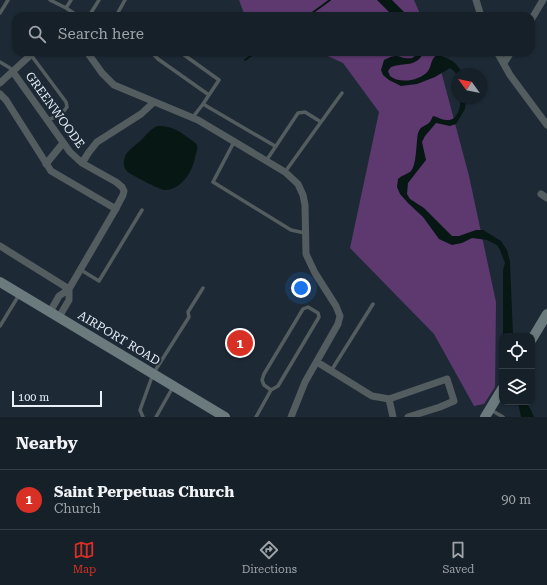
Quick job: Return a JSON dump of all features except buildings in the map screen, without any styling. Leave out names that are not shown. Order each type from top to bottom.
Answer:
[{"type":"street","points":[[476,0],[480,12]]},
{"type":"street","points":[[535,13],[543,0]]},
{"type":"street","points":[[0,83],[30,56]]},
{"type":"street","points":[[91,56],[102,73],[114,85],[192,118],[266,160],[285,172],[298,184],[303,195],[305,205],[306,254],[315,273],[336,306],[340,316],[338,324],[305,382],[292,416]]},
{"type":"street","points":[[500,56],[526,97],[547,125]]},
{"type":"street","points":[[504,63],[509,56]]},
{"type":"street","name":"GREENWOODE","points":[[13,72],[70,152],[82,163],[116,182],[124,191],[124,195],[81,270],[69,289],[59,296],[54,315]]},
{"type":"street","points":[[0,94],[6,100],[46,164],[52,170],[116,209]]},
{"type":"street","points":[[82,163],[98,142],[140,114],[154,102]]},
{"type":"street","points":[[46,164],[63,143]]},
{"type":"street","points":[[0,246],[69,289]]},
{"type":"street","name":"AIRPORT ROAD","points":[[0,282],[225,417]]},
{"type":"street","name":"GREENWOODE","points":[[54,315],[69,300],[69,289]]},
{"type":"street","points":[[535,334],[547,314]]},
{"type":"street","points":[[317,362],[372,396],[389,399],[447,379],[454,400],[440,407],[408,417]]},
{"type":"street","points":[[488,413],[499,394]]},
{"type":"street","points":[[389,399],[393,417]]},
{"type":"lane","points":[[0,13],[8,0]]},
{"type":"lane","points":[[50,0],[72,12]]},
{"type":"lane","points":[[66,8],[71,0]]},
{"type":"lane","points":[[92,12],[99,0]]},
{"type":"lane","points":[[118,12],[125,0]]},
{"type":"lane","points":[[35,56],[66,102],[67,107],[64,112],[47,120]]},
{"type":"lane","points":[[155,56],[209,95]]},
{"type":"lane","points":[[186,56],[219,80],[192,118]]},
{"type":"lane","points":[[0,62],[10,68],[13,72]]},
{"type":"lane","points":[[285,172],[342,93]]},
{"type":"lane","points":[[203,104],[275,146]]},
{"type":"lane","points":[[266,160],[298,113],[305,112],[321,122]]},
{"type":"lane","points":[[234,142],[213,182],[292,230],[305,233]]},
{"type":"lane","points":[[81,270],[99,281],[142,210]]},
{"type":"lane","points":[[143,417],[140,410],[153,374],[190,317],[188,312],[203,288]]},
{"type":"lane","points":[[0,326],[19,294]]},
{"type":"lane","points":[[331,371],[373,304]]},
{"type":"lane","points":[[256,417],[271,390],[278,386],[319,317],[318,313],[308,307],[303,309],[264,374],[262,380],[264,385],[271,390]]},
{"type":"lane","points":[[156,417],[174,386]]},
{"type":"lane","points":[[488,413],[503,417]]},
{"type":"shaded area","points":[[239,0],[414,0],[419,12],[244,12]]},
{"type":"shaded area","points":[[377,0],[392,0],[404,12],[389,12]]},
{"type":"shaded area","points":[[328,56],[437,56],[469,176],[496,302],[495,387],[484,404],[474,406],[434,334],[350,248],[379,112],[343,63]]},
{"type":"shaded area","points":[[393,56],[408,58],[422,56],[410,64],[391,67],[388,71],[390,76],[404,81],[420,77],[428,71],[433,58],[436,56],[452,61],[459,68],[450,68],[435,77],[417,84],[401,86],[383,75],[381,70],[384,60]]},
{"type":"shaded area","points":[[465,104],[465,109],[456,124],[450,126],[436,123],[425,136],[422,142],[426,160],[408,183],[407,194],[410,199],[424,208],[452,236],[459,236],[476,230],[483,230],[501,241],[507,250],[510,262],[513,333],[503,333],[503,270],[505,263],[497,245],[487,240],[472,238],[462,243],[452,245],[439,239],[423,217],[400,194],[397,187],[398,179],[410,172],[413,168],[418,133],[420,129],[430,122],[433,116],[444,120],[454,118],[460,105]]},
{"type":"shaded area","points":[[157,126],[166,126],[175,129],[197,145],[192,169],[185,180],[175,187],[164,190],[130,174],[124,166],[127,153]]},
{"type":"shaded area","points":[[519,405],[528,405],[534,417],[521,417]]},
{"type":"waterway","points":[[314,12],[330,0]]},
{"type":"waterway","points":[[245,60],[250,56]]},
{"type":"place","name":"Saint Perpetuas Church","points":[[240,343]]}]
